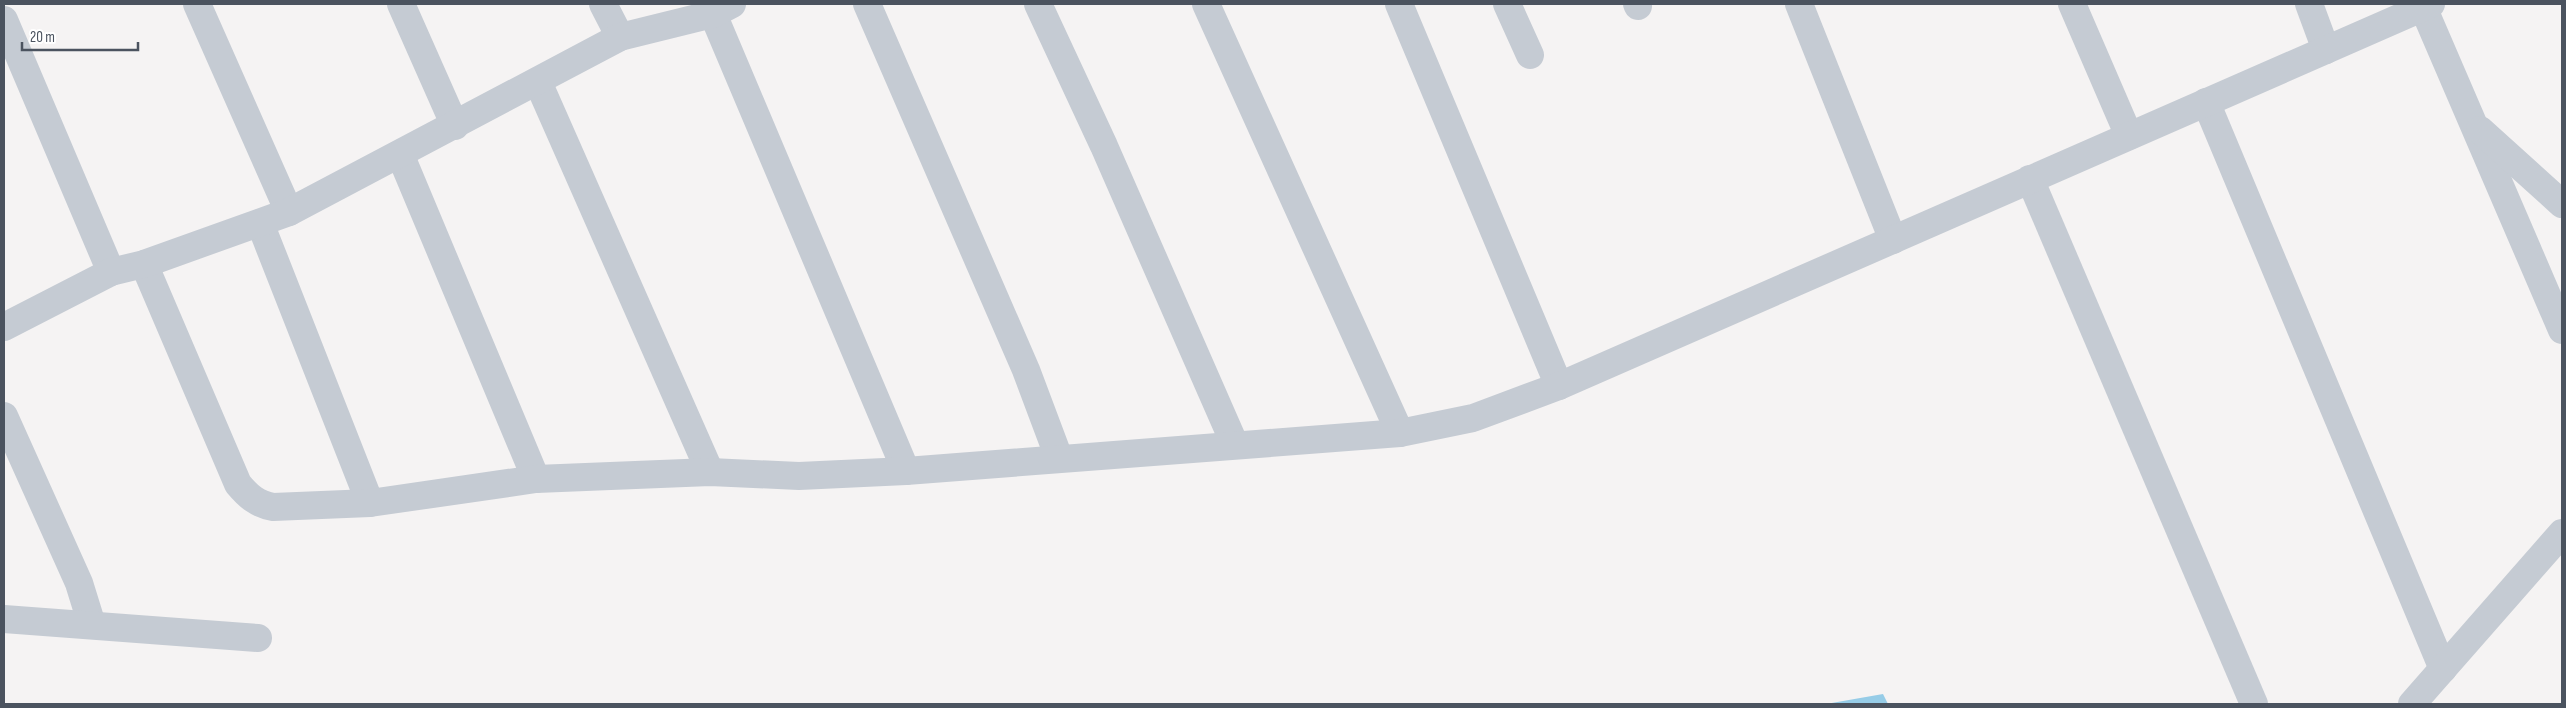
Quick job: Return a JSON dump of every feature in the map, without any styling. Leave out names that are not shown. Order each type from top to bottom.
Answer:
[{"type":"street","points":[[197,4],[289,212]]},
{"type":"street","points":[[401,4],[454,126]]},
{"type":"street","points":[[602,4],[620,37]]},
{"type":"street","points":[[867,4],[1026,370],[1059,458]]},
{"type":"street","points":[[1038,4],[1104,146],[1234,445]]},
{"type":"street","points":[[1206,4],[1400,433]]},
{"type":"street","points":[[1399,4],[1559,386]]},
{"type":"street","points":[[1507,4],[1530,56]]},
{"type":"street","points":[[1799,4],[1893,240]]},
{"type":"street","points":[[2072,4],[2129,136]]},
{"type":"street","points":[[2309,4],[2326,50]]},
{"type":"street","points":[[144,264],[238,484],[261,505],[273,508],[370,503],[536,479],[710,472],[799,476],[906,472],[1059,458],[1400,433],[1473,418],[1559,386],[2427,5],[2474,125],[2562,330]]},
{"type":"street","points":[[4,327],[111,272],[144,264],[289,212],[620,37],[723,9],[906,472]]},
{"type":"street","points":[[4,20],[111,272]]},
{"type":"street","points":[[538,82],[710,472]]},
{"type":"street","points":[[2206,102],[2443,669]]},
{"type":"street","points":[[2474,125],[2562,204]]},
{"type":"street","points":[[400,154],[536,479]]},
{"type":"street","points":[[2030,179],[2254,704]]},
{"type":"street","points":[[260,223],[370,503]]},
{"type":"street","points":[[4,416],[79,583],[92,625]]},
{"type":"street","points":[[2412,704],[2562,533]]},
{"type":"street","points":[[4,619],[258,638]]},
{"type":"water","points":[[1883,694],[1888,704],[1826,704]]}]
